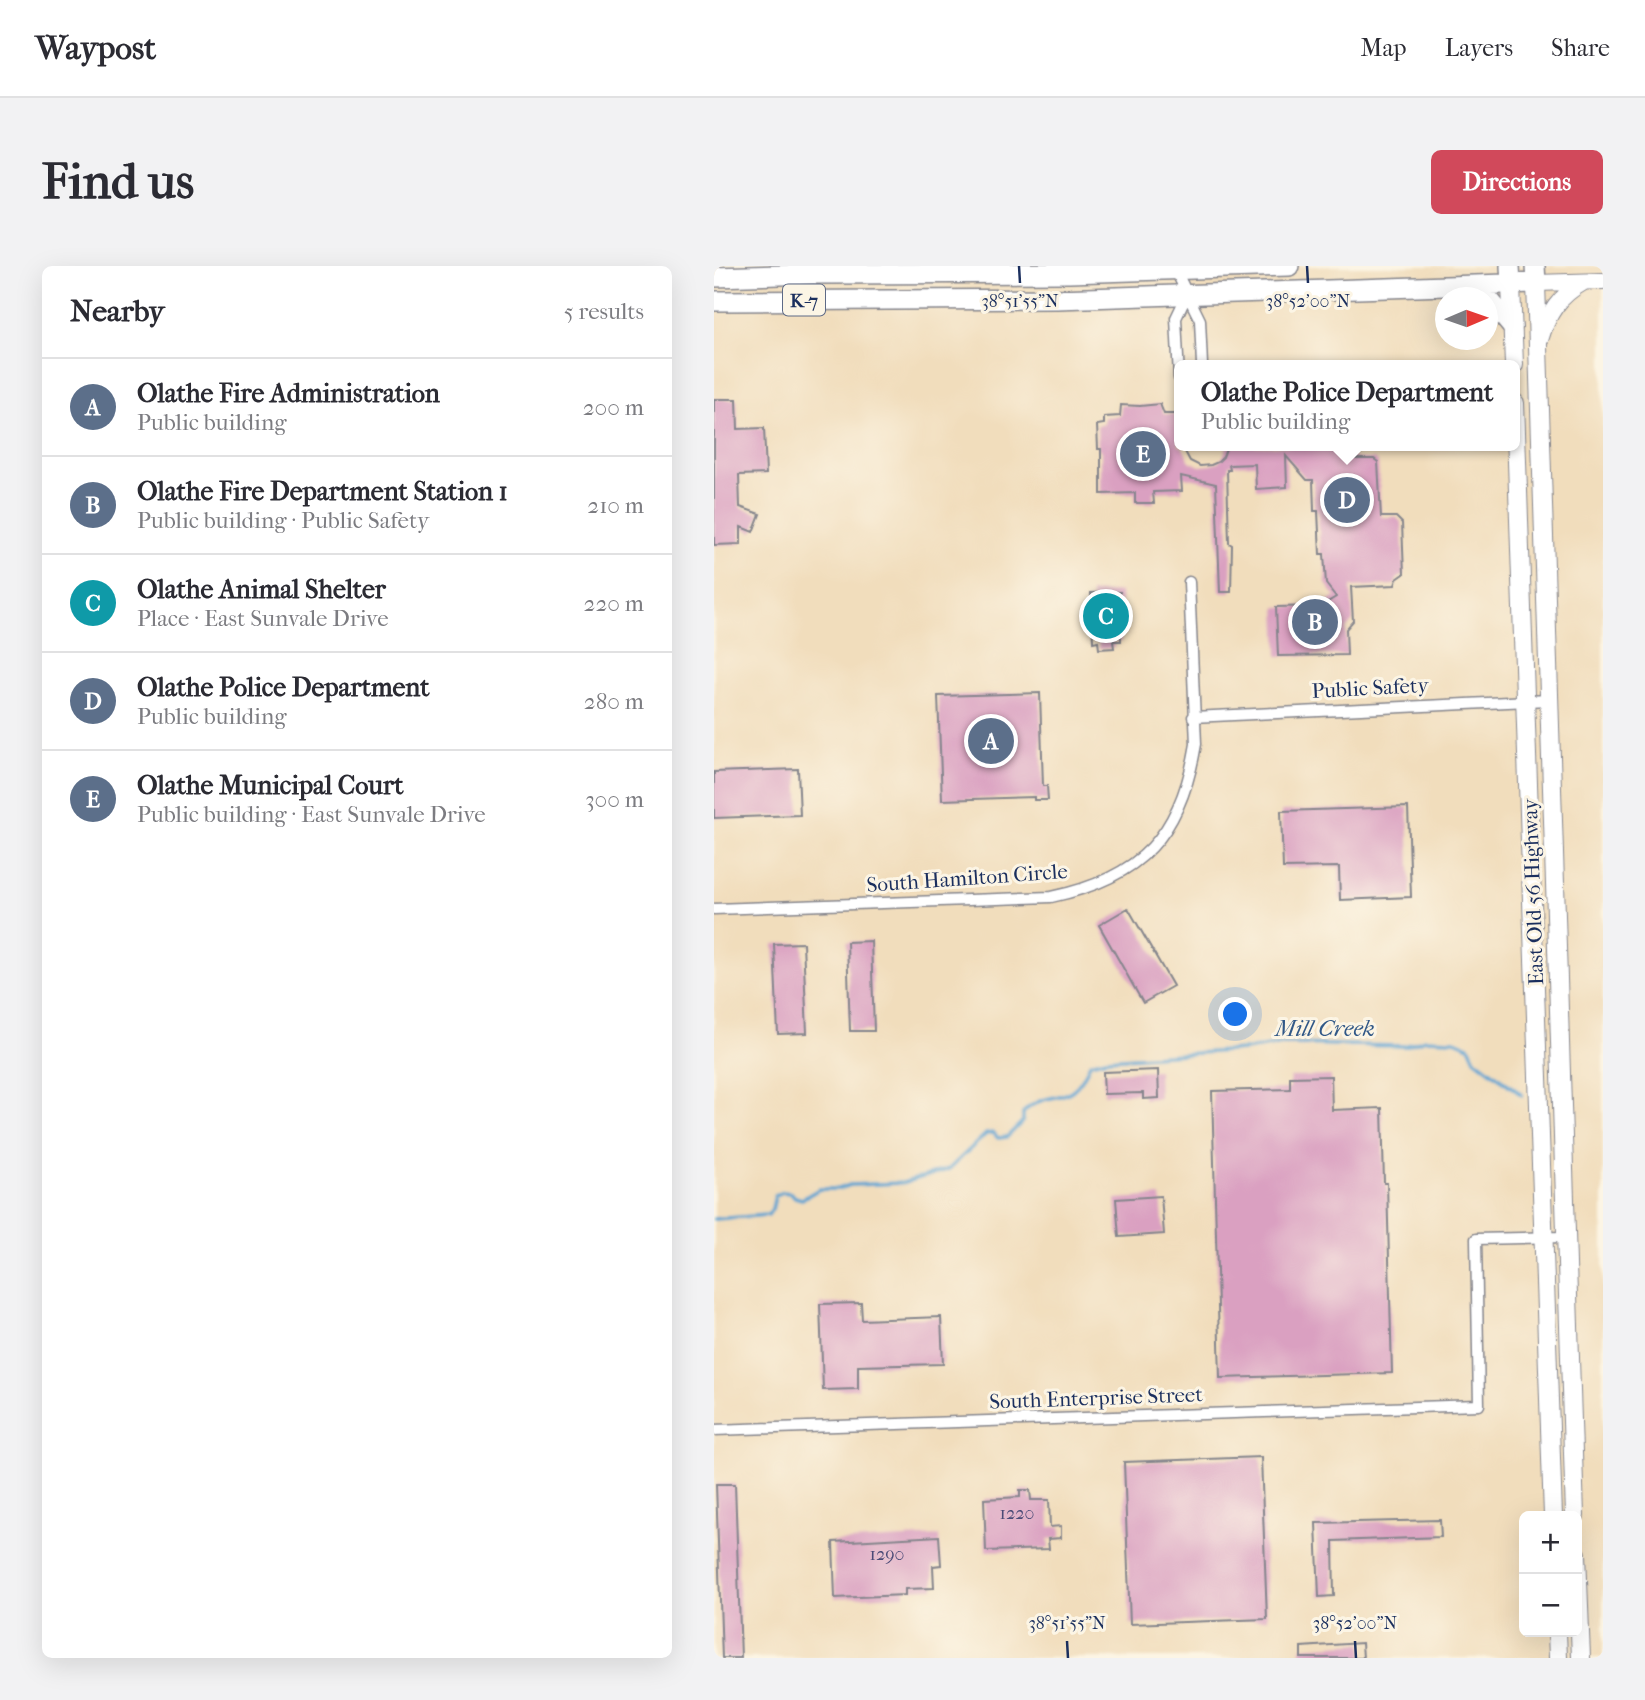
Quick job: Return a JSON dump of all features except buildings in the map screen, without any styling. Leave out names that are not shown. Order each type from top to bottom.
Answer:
[{"type":"highway","name":"K-7","points":[[714,277],[815,270],[1069,274],[1175,268],[1289,266]]},
{"type":"highway","name":"K-7","points":[[714,301],[1057,299],[1187,295],[1467,286],[1510,275],[1536,275]]},
{"type":"highway","points":[[1498,311],[1512,327]]},
{"type":"main road","points":[[1510,275],[1514,360]]},
{"type":"main road","points":[[1536,275],[1584,282],[1603,281]]},
{"type":"main road","name":"East Old 56 Highway","points":[[1536,275],[1575,1511]]},
{"type":"main road","points":[[1538,346],[1546,321],[1555,305],[1564,295],[1584,282]]},
{"type":"main road","name":"East Old 56 Highway","points":[[1517,451],[1553,1511]]},
{"type":"main road","points":[[1578,1574],[1581,1658]]},
{"type":"main road","points":[[1557,1637],[1558,1658]]},
{"type":"street","points":[[1175,268],[1200,320],[1202,360]]},
{"type":"street","points":[[1178,360],[1176,318],[1187,295]]},
{"type":"street","name":"South Hamilton Circle","points":[[714,909],[1051,897],[1099,883],[1141,859],[1158,842],[1185,791],[1196,744],[1189,582]]},
{"type":"street","name":"Public Safety","points":[[1194,717],[1549,700]]},
{"type":"street","points":[[1543,1238],[1565,1237]]},
{"type":"street","name":"South Enterprise Street","points":[[714,1430],[1479,1405],[1476,1239],[1543,1238]]},
{"type":"waterway","name":"Mill Creek","points":[[714,1219],[768,1215],[775,1196],[782,1192],[802,1199],[819,1189],[903,1183],[949,1169],[986,1134],[993,1133],[998,1138],[1007,1137],[1023,1121],[1023,1113],[1033,1105],[1075,1088],[1090,1063],[1106,1059],[1244,1050],[1282,1044],[1405,1046],[1425,1039],[1455,1040],[1469,1046],[1475,1059],[1522,1095]]},
{"type":"place","name":"Olathe Municipal Court","points":[[1143,454]]},
{"type":"place","name":"Olathe Police Department","points":[[1347,500]]},
{"type":"place","name":"Olathe Animal Shelter","points":[[1106,616]]},
{"type":"place","name":"Olathe Fire Department Station 1","points":[[1315,622]]},
{"type":"place","name":"Olathe Fire Administration","points":[[991,741]]}]
